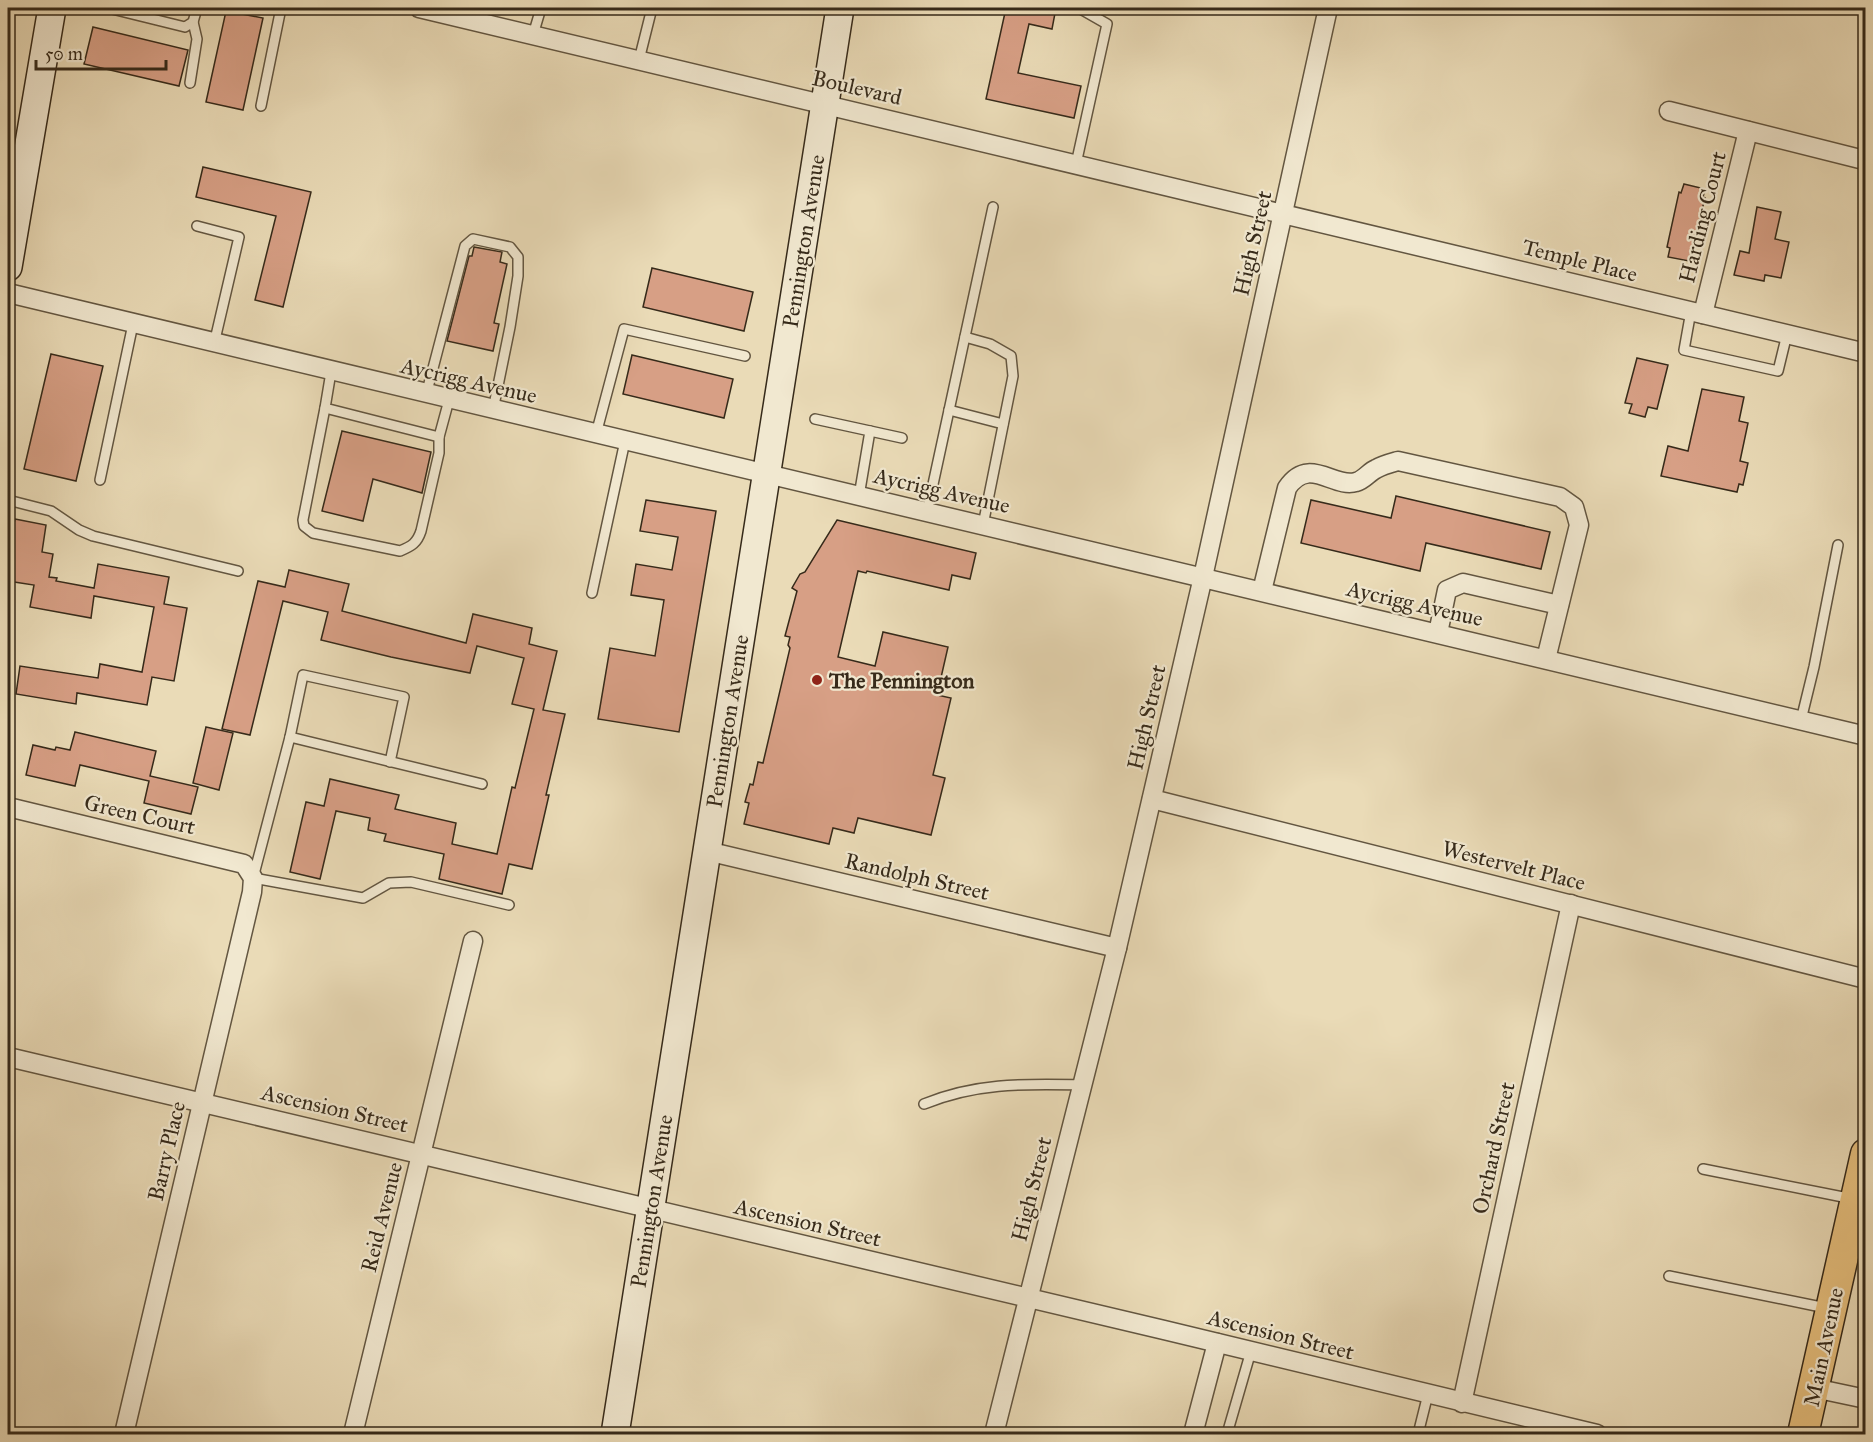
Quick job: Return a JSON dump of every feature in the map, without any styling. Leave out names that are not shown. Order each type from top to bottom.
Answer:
[{"type":"main road","name":"Main Avenue","points":[[1803,1434],[1866,1154]]},
{"type":"street","points":[[8,267],[52,8]]},
{"type":"street","name":"Boulevard","points":[[419,8],[1284,213]]},
{"type":"street","name":"Pennington Avenue","points":[[615,1434],[840,8]]},
{"type":"street","name":"High Street","points":[[994,1434],[1117,948],[1152,799],[1328,8]]},
{"type":"street","name":"Harding Court","points":[[1669,111],[1864,160]]},
{"type":"street","name":"Harding Court","points":[[1697,313],[1748,131]]},
{"type":"street","name":"Temple Place","points":[[1284,213],[1866,353]]},
{"type":"street","name":"Aycrigg Avenue","points":[[8,293],[426,395],[766,473],[1866,736]]},
{"type":"street","points":[[1262,591],[1287,488],[1300,475],[1311,473],[1350,483],[1357,482],[1374,470],[1398,461],[1560,497],[1574,507],[1579,525],[1546,659]]},
{"type":"street","points":[[1438,633],[1447,590],[1463,583],[1559,605]]},
{"type":"street","name":"Westervelt Place","points":[[1152,799],[1866,979]]},
{"type":"street","name":"Green Court","points":[[8,807],[244,864],[253,878]]},
{"type":"street","name":"Randolph Street","points":[[707,851],[1117,948]]},
{"type":"street","name":"Barry Place","points":[[124,1434],[252,892],[253,878]]},
{"type":"street","name":"Orchard Street","points":[[1462,1403],[1571,904]]},
{"type":"street","name":"Reid Avenue","points":[[352,1434],[473,941]]},
{"type":"street","name":"Ascension Street","points":[[8,1057],[202,1101],[1597,1434]]},
{"type":"street","points":[[1193,1434],[1217,1343]]},
{"type":"street","points":[[1814,1388],[1866,1400]]},
{"type":"lane","points":[[108,8],[185,27],[193,22]]},
{"type":"lane","points":[[190,83],[197,39],[193,22],[196,8]]},
{"type":"lane","points":[[261,106],[281,8]]},
{"type":"lane","points":[[533,34],[541,8]]},
{"type":"lane","points":[[639,60],[652,8]]},
{"type":"lane","points":[[1076,164],[1107,24],[1079,8]]},
{"type":"lane","points":[[927,512],[993,207]]},
{"type":"lane","points":[[197,226],[239,237],[214,344]]},
{"type":"lane","points":[[426,395],[465,246],[473,239],[510,247],[518,257],[518,276],[493,410]]},
{"type":"lane","points":[[1697,313],[1684,350],[1778,371],[1787,334]]},
{"type":"lane","points":[[100,480],[133,324]]},
{"type":"lane","points":[[596,434],[624,329],[746,356]]},
{"type":"lane","points":[[965,337],[990,344],[1011,356],[1013,376],[983,525]]},
{"type":"lane","points":[[331,372],[303,520],[304,526],[313,533],[400,551],[413,545],[418,540],[421,531],[449,400]]},
{"type":"lane","points":[[325,408],[440,437]]},
{"type":"lane","points":[[949,410],[1003,424]]},
{"type":"lane","points":[[815,419],[902,438]]},
{"type":"lane","points":[[860,496],[870,431]]},
{"type":"lane","points":[[592,593],[625,441]]},
{"type":"lane","points":[[8,500],[51,511],[93,536],[238,571]]},
{"type":"lane","points":[[1801,720],[1838,545]]},
{"type":"lane","points":[[390,762],[404,697],[303,675],[290,737],[253,878],[363,898],[389,884],[411,882],[509,905]]},
{"type":"lane","points":[[290,737],[482,784]]},
{"type":"lane","points":[[924,1104],[961,1091],[1003,1084],[1082,1085]]},
{"type":"lane","points":[[1703,1168],[1855,1200]]},
{"type":"lane","points":[[1670,1276],[1831,1309]]},
{"type":"lane","points":[[1227,1434],[1251,1351]]},
{"type":"lane","points":[[1418,1434],[1428,1394]]},
{"type":"building","points":[[1006,8],[1056,8],[1052,29],[1029,24],[1018,73],[1081,86],[1074,118],[986,99]]},
{"type":"building","points":[[226,11],[263,18],[243,110],[206,102]]},
{"type":"building","points":[[93,27],[188,50],[179,86],[84,64]]},
{"type":"building","points":[[203,167],[311,192],[283,307],[255,300],[276,216],[196,197]]},
{"type":"building","points":[[1684,184],[1705,189],[1703,197],[1705,198],[1689,261],[1668,257],[1670,248],[1667,247],[1679,192],[1681,193]]},
{"type":"building","points":[[1757,207],[1781,212],[1775,239],[1789,242],[1781,278],[1765,275],[1764,281],[1734,275],[1740,251],[1749,253]]},
{"type":"building","points":[[474,247],[502,252],[500,262],[507,264],[494,323],[499,324],[493,351],[447,341],[469,256],[472,256]]},
{"type":"building","points":[[652,268],[753,292],[744,331],[643,307]]},
{"type":"building","points":[[51,354],[103,366],[76,481],[24,469]]},
{"type":"building","points":[[632,355],[733,379],[724,418],[623,394]]},
{"type":"building","points":[[1637,358],[1668,365],[1657,409],[1648,407],[1645,417],[1629,413],[1632,404],[1625,403]]},
{"type":"building","points":[[1702,389],[1744,397],[1739,421],[1748,423],[1740,461],[1748,463],[1743,485],[1739,484],[1737,492],[1661,476],[1668,446],[1688,451]]},
{"type":"building","points":[[342,431],[431,452],[422,493],[373,479],[363,521],[322,511]]},
{"type":"building","points":[[1396,496],[1550,532],[1541,569],[1426,543],[1420,571],[1301,543],[1311,500],[1391,518]]},
{"type":"building","points":[[646,500],[716,511],[679,732],[598,719],[610,648],[655,656],[664,600],[631,595],[636,564],[672,570],[678,537],[640,531]]},
{"type":"building","points":[[15,519],[46,525],[42,552],[53,554],[49,577],[57,578],[56,581],[94,588],[98,564],[169,577],[164,604],[187,608],[174,681],[152,677],[147,705],[77,693],[76,704],[16,694],[20,666],[98,678],[100,664],[142,672],[154,607],[94,596],[91,618],[30,607],[34,585],[8,581],[8,549]]},
{"type":"building","name":"The Pennington","points":[[837,520],[976,553],[970,579],[952,575],[949,590],[867,571],[866,573],[858,571],[838,657],[875,666],[883,632],[948,647],[937,695],[951,698],[933,775],[945,778],[931,835],[858,818],[854,833],[833,828],[829,844],[744,824],[749,803],[745,802],[750,784],[753,785],[758,762],[763,763],[790,648],[788,645],[790,637],[785,636],[797,591],[792,588],[800,574],[805,572]]},
{"type":"building","points":[[289,570],[349,584],[342,611],[466,643],[473,614],[532,628],[529,644],[557,651],[543,710],[565,714],[546,795],[549,795],[532,869],[509,864],[502,894],[439,879],[444,854],[384,841],[386,834],[368,830],[370,818],[336,811],[320,879],[290,872],[306,802],[324,806],[330,779],[399,795],[395,809],[456,823],[452,844],[497,854],[512,787],[515,788],[534,709],[512,704],[524,658],[477,646],[470,673],[391,657],[321,640],[328,612],[283,601],[250,735],[222,729],[258,581],[285,587]]},
{"type":"building","points":[[206,727],[233,733],[219,790],[193,783]]},
{"type":"building","points":[[75,732],[156,751],[150,776],[198,787],[191,814],[144,803],[149,781],[80,765],[75,786],[26,775],[33,745],[55,750],[56,747],[70,750]]},
{"type":"place","name":"The Pennington","points":[[817,680]]}]
